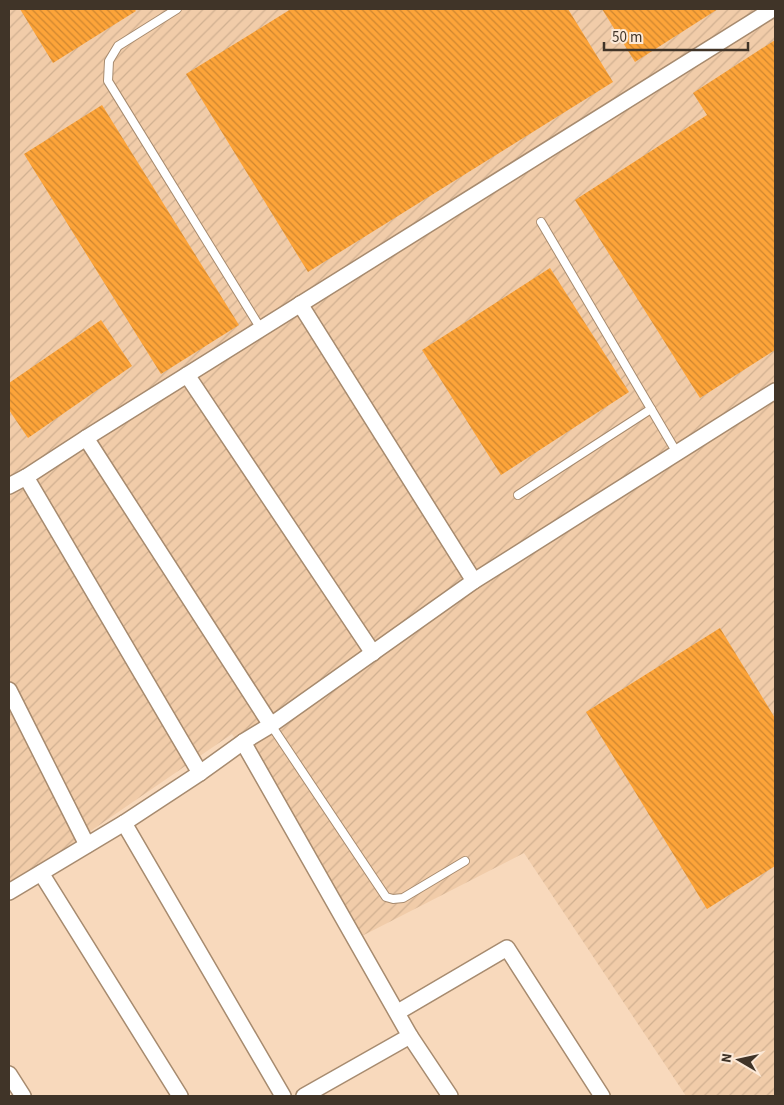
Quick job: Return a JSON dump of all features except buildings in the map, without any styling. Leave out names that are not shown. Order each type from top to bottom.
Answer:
[{"type":"street","points":[[9,486],[773,9]]},
{"type":"street","points":[[300,304],[474,581]]},
{"type":"street","points":[[187,375],[373,653]]},
{"type":"street","points":[[9,892],[124,823],[200,773],[474,581],[775,391]]},
{"type":"street","points":[[86,438],[271,725]]},
{"type":"street","points":[[26,477],[200,773]]},
{"type":"street","points":[[9,690],[87,845]]},
{"type":"street","points":[[243,742],[410,1036],[450,1096]]},
{"type":"street","points":[[124,823],[283,1096]]},
{"type":"street","points":[[41,873],[180,1096]]},
{"type":"street","points":[[398,1012],[506,948],[602,1096]]},
{"type":"street","points":[[304,1096],[410,1036]]},
{"type":"street","points":[[9,1074],[23,1096]]},
{"type":"lane","points":[[177,9],[118,46],[109,61],[108,81],[261,329]]},
{"type":"lane","points":[[541,222],[677,452]]},
{"type":"lane","points":[[518,495],[651,409]]},
{"type":"lane","points":[[271,725],[386,897],[393,899],[403,898],[465,861]]},
{"type":"shaded area","points":[[9,9],[775,9],[775,1096],[686,1096],[524,853],[360,937],[232,734],[9,887]]}]
